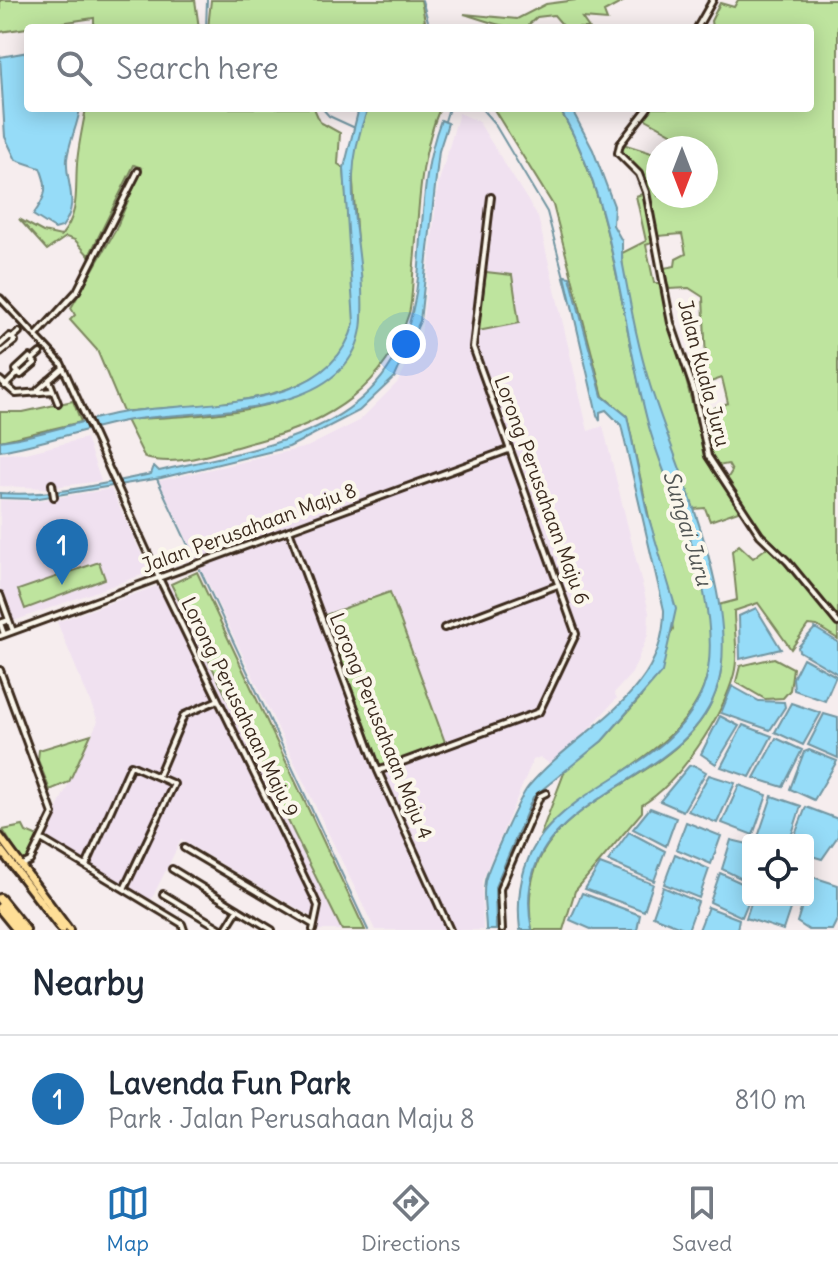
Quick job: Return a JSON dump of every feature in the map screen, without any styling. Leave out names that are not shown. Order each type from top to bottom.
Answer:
[{"type":"highway","points":[[0,899],[25,930]]},
{"type":"highway","points":[[0,908],[18,930]]},
{"type":"main road","points":[[0,837],[69,930]]},
{"type":"main road","points":[[0,849],[62,930]]},
{"type":"street","points":[[699,24],[713,0]]},
{"type":"street","name":"Jalan Kuala Juru","points":[[645,112],[620,144],[618,153],[639,174],[646,192],[671,323],[694,390],[708,456],[760,535],[788,562],[838,623]]},
{"type":"street","points":[[36,336],[77,291],[138,171]]},
{"type":"street","name":"Lorong Perusahaan Maju 6","points":[[378,771],[539,712],[576,634],[473,347],[491,197]]},
{"type":"street","name":"Lorong Perusahaan Maju 9","points":[[0,298],[63,368],[70,382],[159,578],[318,906],[313,927]]},
{"type":"street","points":[[0,345],[19,332]]},
{"type":"street","points":[[0,353],[15,341],[12,338]]},
{"type":"street","points":[[5,386],[19,372],[21,375],[35,363],[32,360],[40,353]]},
{"type":"street","points":[[36,392],[63,368]]},
{"type":"street","points":[[0,380],[16,394],[53,391]]},
{"type":"street","points":[[49,380],[58,403]]},
{"type":"street","name":"Jalan Perusahaan Maju 8","points":[[2,635],[509,449]]},
{"type":"street","points":[[52,487],[54,497]]},
{"type":"street","name":"Lorong Perusahaan Maju 4","points":[[289,530],[378,771],[450,930]]},
{"type":"street","points":[[444,628],[558,585]]},
{"type":"street","points":[[0,595],[13,631]]},
{"type":"street","points":[[2,635],[0,623],[9,620]]},
{"type":"street","points":[[0,670],[53,814],[30,861],[20,866]]},
{"type":"street","points":[[158,776],[184,715],[218,700]]},
{"type":"street","points":[[86,866],[131,765],[174,784],[124,889]]},
{"type":"street","points":[[502,930],[502,883],[540,796],[546,793]]},
{"type":"street","points":[[41,839],[182,924],[184,930]]},
{"type":"street","points":[[184,848],[313,927]]},
{"type":"street","points":[[172,869],[272,930]]},
{"type":"street","points":[[163,894],[224,930],[238,909]]},
{"type":"shaded area","points":[[459,113],[478,121],[538,217],[588,431],[603,426],[649,612],[648,635],[632,673],[614,693],[617,698],[579,740],[550,764],[540,757],[533,760],[482,881],[483,930],[375,930],[159,481],[307,447],[359,421],[398,382],[421,336],[438,185]]},
{"type":"shaded area","points":[[86,438],[101,481],[46,488],[0,486],[0,454],[26,453]]},
{"type":"shaded area","points":[[111,489],[150,572],[0,626],[0,500],[34,501]]},
{"type":"shaded area","points":[[168,582],[342,930],[308,930],[310,916],[181,840],[150,902],[44,836],[98,721],[57,622]]},
{"type":"green space","points":[[0,0],[195,0],[198,24],[94,24],[94,18],[54,24],[24,24],[24,28],[0,32]]},
{"type":"green space","points":[[211,0],[421,0],[425,21],[417,24],[208,24]]},
{"type":"green space","points":[[576,0],[626,0],[604,12],[607,20],[582,18],[586,24],[562,24],[554,15],[537,17],[529,24],[498,24],[464,14],[517,19],[546,4]]},
{"type":"green space","points":[[738,0],[838,0],[838,619],[789,558],[757,527],[727,479],[732,471],[728,464],[718,466],[706,444],[701,413],[728,403],[722,378],[696,387],[690,367],[706,360],[703,297],[689,288],[669,289],[664,268],[675,266],[676,259],[686,254],[682,234],[658,236],[652,208],[718,208],[718,136],[676,136],[644,118],[649,112],[814,112],[814,24],[711,24],[720,3],[734,7]]},
{"type":"green space","points":[[85,112],[316,112],[320,122],[340,133],[338,164],[344,168],[355,313],[346,345],[326,369],[297,385],[263,396],[226,403],[123,412],[97,350],[70,320],[75,315],[71,308],[115,231],[142,168],[134,165],[89,256],[75,240],[66,237],[47,250],[19,219],[43,232],[61,236],[71,219],[75,202]]},
{"type":"green space","points":[[367,112],[439,112],[424,165],[409,313],[386,362],[352,398],[331,412],[284,433],[202,457],[173,461],[145,458],[126,420],[230,412],[268,404],[303,393],[332,375],[352,350],[362,317],[352,167],[354,147]]},
{"type":"green space","points":[[495,112],[561,112],[578,145],[605,224],[650,428],[705,589],[711,655],[704,686],[692,710],[674,731],[654,750],[560,817],[540,836],[566,768],[602,741],[641,697],[673,629],[627,416],[603,396],[553,205]]},
{"type":"green space","points":[[626,145],[646,151],[646,186],[622,150]]},
{"type":"green space","points":[[645,193],[654,242],[646,245],[654,283],[662,283],[703,448],[712,470],[741,510],[710,521],[705,508],[694,509],[683,481],[648,383],[630,316],[622,253],[646,241],[636,196]]},
{"type":"green space","points":[[486,272],[512,275],[519,323],[478,331]]},
{"type":"green space","points":[[73,401],[81,422],[0,441],[0,412],[23,412]]},
{"type":"green space","points":[[739,545],[753,558],[769,546],[838,625],[838,639],[817,626],[808,625],[791,649],[758,603],[734,611],[734,674],[720,709],[698,747],[670,781],[642,805],[642,812],[575,891],[563,930],[532,930],[532,883],[546,847],[572,819],[673,750],[700,721],[720,675],[722,645],[718,605],[737,600],[732,551]]},
{"type":"green space","points":[[99,562],[105,579],[25,609],[18,590]]},
{"type":"green space","points":[[197,572],[365,930],[342,930],[171,584]]},
{"type":"green space","points":[[390,592],[446,745],[381,768],[325,615]]},
{"type":"green space","points":[[774,658],[793,668],[790,690],[783,698],[765,699],[736,682],[740,666]]},
{"type":"green space","points":[[91,734],[69,782],[50,790],[38,760],[39,750]]},
{"type":"green space","points":[[23,826],[26,832],[38,837],[27,859],[22,861],[3,830]]},
{"type":"water","points":[[24,53],[24,112],[79,112],[67,159],[71,209],[62,227],[55,229],[33,215],[45,193],[45,182],[40,168],[16,160],[5,137],[0,57]]},
{"type":"water","points":[[358,112],[367,112],[358,138],[353,190],[362,319],[353,353],[332,377],[303,394],[267,404],[125,421],[0,451],[0,441],[125,412],[258,397],[291,388],[318,374],[340,352],[354,323],[344,168]]},
{"type":"water","name":"Sungai Juru","points":[[561,112],[573,112],[593,150],[614,206],[613,225],[622,241],[622,260],[645,370],[702,534],[721,614],[723,652],[718,685],[700,721],[672,750],[570,820],[545,848],[530,884],[532,930],[520,930],[521,881],[536,844],[560,816],[655,750],[683,723],[703,689],[710,653],[708,616],[699,571],[649,427],[605,223],[578,145]]},
{"type":"water","points":[[441,120],[448,123],[439,151],[420,321],[395,377],[359,411],[289,447],[161,478],[33,499],[0,498],[0,493],[38,493],[95,485],[151,474],[154,466],[159,471],[249,450],[291,438],[329,421],[362,398],[388,368],[408,328],[418,277],[430,158]]},
{"type":"water","points":[[565,276],[570,277],[602,396],[627,416],[647,512],[676,609],[662,672],[602,741],[533,797],[495,887],[496,930],[486,930],[485,881],[524,793],[548,766],[634,689],[650,666],[660,640],[664,610],[621,425],[606,410],[600,412],[600,421],[597,415]]},
{"type":"water","points":[[756,608],[781,649],[740,659],[739,616]]},
{"type":"water","points":[[815,628],[838,642],[838,674],[799,651],[798,647]]},
{"type":"water","points":[[803,658],[836,676],[825,701],[794,690],[793,678]]},
{"type":"water","points":[[732,686],[759,701],[784,702],[785,707],[770,730],[721,713]]},
{"type":"water","points":[[791,703],[821,713],[803,745],[775,732]]},
{"type":"water","points":[[824,714],[838,718],[838,758],[808,745]]},
{"type":"water","points":[[720,716],[739,726],[716,764],[701,754]]},
{"type":"water","points":[[743,725],[772,736],[750,777],[721,767]]},
{"type":"water","points":[[776,738],[802,750],[783,787],[754,778]]},
{"type":"water","points":[[809,750],[837,761],[814,800],[790,789],[804,752]]},
{"type":"water","points":[[694,765],[706,772],[683,811],[660,801],[689,766]]},
{"type":"water","points":[[709,775],[735,783],[717,823],[688,811]]},
{"type":"water","points":[[739,785],[767,795],[753,834],[722,823]]},
{"type":"water","points":[[772,796],[801,806],[792,834],[759,834]]},
{"type":"water","points":[[806,807],[838,819],[838,836],[822,859],[814,857],[814,834],[795,834]]},
{"type":"water","points":[[650,808],[676,818],[666,846],[633,829]]},
{"type":"water","points":[[686,822],[721,836],[711,864],[676,849]]},
{"type":"water","points":[[629,832],[665,851],[654,881],[608,861]]},
{"type":"water","points":[[731,840],[742,843],[742,879],[722,869]]},
{"type":"water","points":[[675,854],[709,869],[699,898],[664,884]]},
{"type":"water","points":[[600,864],[653,884],[644,911],[585,889]]},
{"type":"water","points":[[720,873],[742,883],[742,906],[747,906],[742,917],[710,902]]},
{"type":"water","points":[[814,877],[838,885],[838,918],[832,930],[809,930],[797,922],[802,906],[814,906]]},
{"type":"water","points":[[663,887],[698,902],[688,930],[653,916]]},
{"type":"water","points":[[582,893],[640,915],[637,930],[593,930],[570,920]]},
{"type":"water","points":[[750,906],[791,906],[783,930],[746,918]]},
{"type":"water","points":[[708,907],[739,919],[737,930],[699,930]]},
{"type":"waterway","points":[[206,24],[207,0]]},
{"type":"waterway","points":[[422,0],[428,21]]},
{"type":"waterway","points":[[326,112],[353,127]]},
{"type":"waterway","points":[[445,121],[448,112]]},
{"type":"waterway","points":[[484,112],[547,212],[570,300]]},
{"type":"waterway","points":[[157,479],[194,558]]},
{"type":"waterway","points":[[200,570],[368,930]]},
{"type":"place","name":"Lavenda Fun Park","points":[[62,585]]}]
